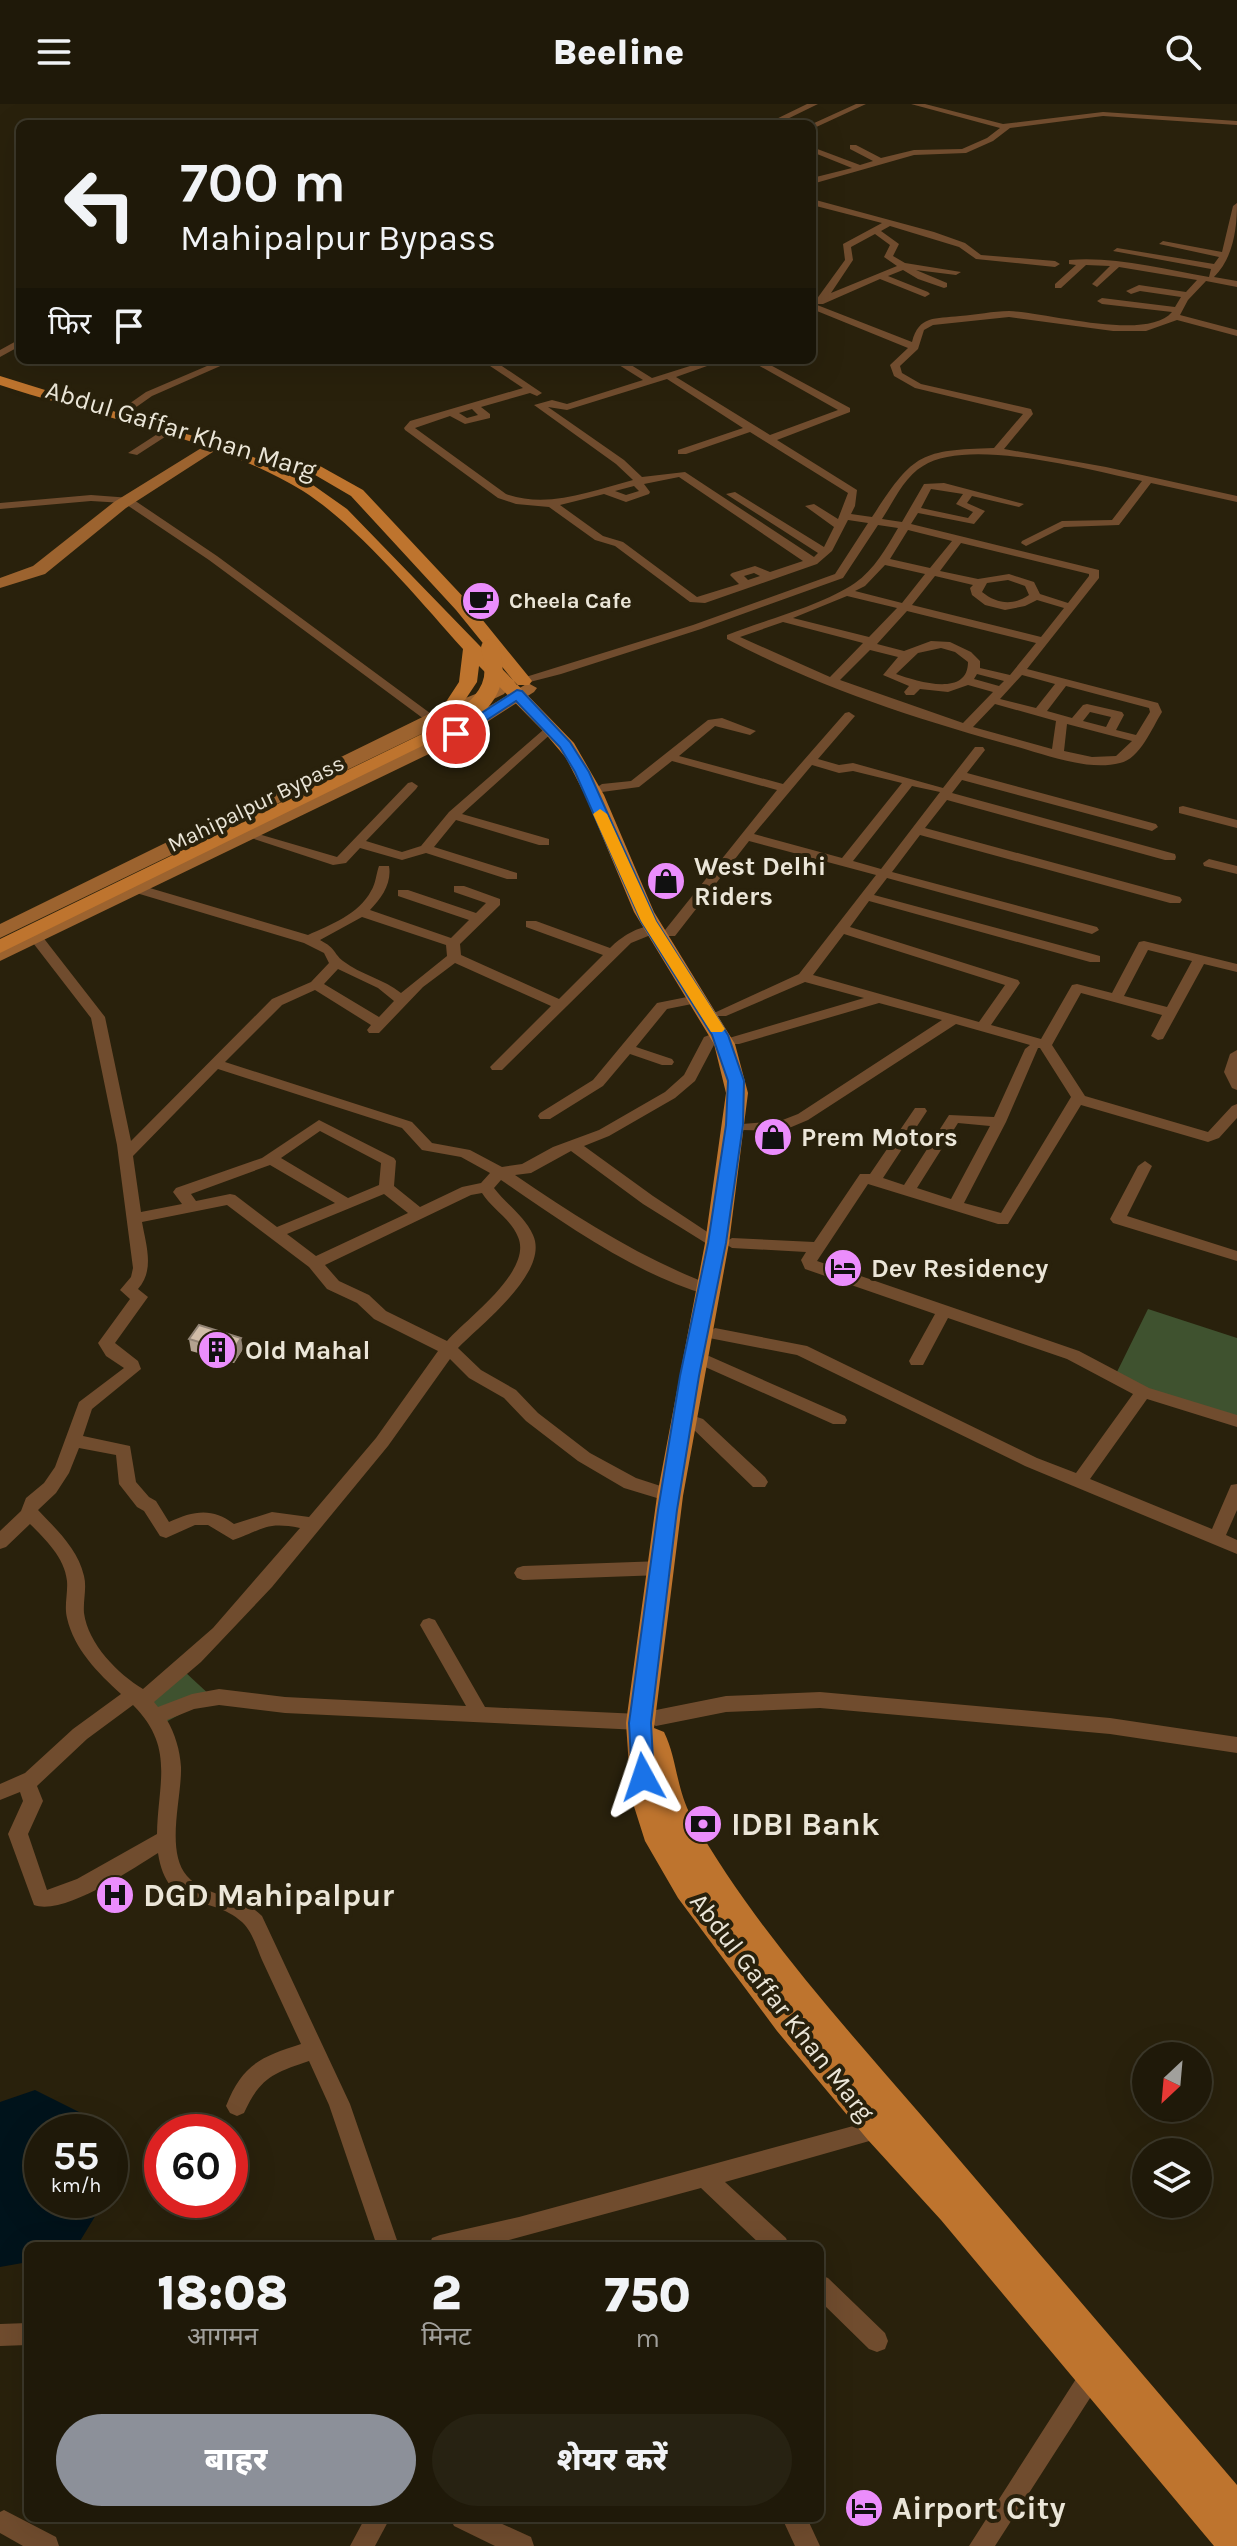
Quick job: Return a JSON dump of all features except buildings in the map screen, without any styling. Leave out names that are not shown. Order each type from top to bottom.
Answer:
[{"type":"main road","name":"Abdul Gaffar Khan Marg","points":[[0,373],[334,477],[376,510],[462,606],[518,687],[577,763],[627,879],[725,1029],[747,1079],[747,1127],[724,1243],[708,1290],[690,1376],[670,1496],[648,1720],[645,1797],[657,1833],[672,1863],[743,1965],[879,2129],[953,2209],[1091,2376],[1237,2545]]},
{"type":"main road","name":"Abdul Gaffar Khan Marg","points":[[0,380],[211,447],[296,480],[337,507],[585,751],[661,931],[697,999],[725,1029],[736,1081],[737,1108],[715,1334],[697,1423],[648,1720],[662,1782],[679,1822],[727,1899],[800,1996],[1237,2512]]},
{"type":"main road","points":[[0,947],[449,716],[484,701],[494,684],[497,666],[352,501],[294,466]]},
{"type":"main road","points":[[449,716],[468,682],[481,647]]},
{"type":"street","points":[[779,120],[814,104]]},
{"type":"street","points":[[816,125],[862,104]]},
{"type":"street","points":[[915,104],[966,119],[1007,126],[1103,114],[1237,123]]},
{"type":"street","points":[[816,180],[907,154],[967,152],[983,145],[1007,126]]},
{"type":"street","points":[[853,147],[880,161]]},
{"type":"street","points":[[816,151],[860,168]]},
{"type":"street","points":[[816,203],[955,242],[979,257],[1055,264]]},
{"type":"street","points":[[997,451],[1028,412],[910,384],[900,377],[894,367],[915,347],[920,329],[930,322],[948,318],[1022,315],[1128,328],[1156,326],[1176,313],[1188,295],[1217,267],[1225,253],[1237,206]]},
{"type":"street","points":[[816,304],[849,260],[846,246],[891,222]]},
{"type":"street","points":[[874,230],[895,244],[887,255],[921,277],[944,285]]},
{"type":"street","points":[[1163,244],[1237,254]]},
{"type":"street","points":[[1117,251],[1217,267]]},
{"type":"street","points":[[1058,286],[1086,261]]},
{"type":"street","points":[[1072,262],[1117,264],[1237,284]]},
{"type":"street","points":[[1097,284],[1117,264]]},
{"type":"street","points":[[816,304],[905,266],[956,272]]},
{"type":"street","points":[[883,277],[925,294]]},
{"type":"street","points":[[1131,291],[1139,288],[1188,295]]},
{"type":"street","points":[[1102,301],[1176,313],[1237,333]]},
{"type":"street","points":[[816,304],[915,347]]},
{"type":"street","points":[[121,413],[149,394],[220,364]]},
{"type":"street","points":[[491,364],[526,390],[546,405],[620,462],[645,490],[644,493],[576,506],[516,501],[502,496],[409,428],[414,423],[451,412],[465,421],[486,416],[474,406],[526,390]]},
{"type":"street","points":[[623,364],[651,381]]},
{"type":"street","points":[[546,405],[567,407],[706,364]]},
{"type":"street","points":[[761,364],[846,410],[769,439]]},
{"type":"street","points":[[668,376],[848,488],[854,497],[825,552],[813,562],[771,577],[755,569],[736,575],[763,603]]},
{"type":"street","points":[[489,402],[502,410]]},
{"type":"street","points":[[554,503],[638,481],[752,428]]},
{"type":"street","points":[[133,453],[166,433]]},
{"type":"street","points":[[0,583],[39,570],[127,500],[211,447]]},
{"type":"street","points":[[518,687],[826,581],[844,571],[904,477],[920,463],[961,450],[997,451],[1237,499]]},
{"type":"street","points":[[681,463],[825,552]]},
{"type":"street","points":[[681,463],[813,562]]},
{"type":"street","points":[[1026,543],[1062,524],[1115,523],[1149,479]]},
{"type":"street","points":[[970,675],[969,655],[927,643],[906,655],[889,675],[917,685],[948,688],[970,675],[1016,675],[1063,682],[1154,706],[1156,712],[1126,755],[1118,760],[1058,753],[1017,745],[831,683],[731,637],[846,593],[866,580],[883,561],[928,486],[1019,504]]},
{"type":"street","points":[[605,490],[619,498]]},
{"type":"street","points":[[913,509],[972,521],[979,510],[960,503],[969,492]]},
{"type":"street","points":[[0,506],[91,498],[127,500],[449,716]]},
{"type":"street","points":[[554,503],[599,538],[619,544],[694,600],[701,601],[745,586]]},
{"type":"street","points":[[810,506],[845,516],[877,516],[904,526],[1095,572],[1095,576],[1016,675],[966,727]]},
{"type":"street","points":[[932,533],[947,517]]},
{"type":"street","points":[[831,683],[905,607],[959,539]]},
{"type":"street","points":[[1018,579],[1034,557]]},
{"type":"street","points":[[883,561],[979,583],[1000,577],[1018,579],[1030,584],[1035,596]]},
{"type":"street","points":[[826,581],[846,593],[1044,641]]},
{"type":"street","points":[[979,583],[976,593],[990,603],[1015,606],[1035,596],[1071,607]]},
{"type":"street","points":[[953,648],[990,603]]},
{"type":"street","points":[[782,618],[906,655]]},
{"type":"street","points":[[970,675],[1002,691]]},
{"type":"street","points":[[1039,713],[1063,682]]},
{"type":"street","points":[[897,704],[917,685]]},
{"type":"street","name":"Mahipalpur Bypass","points":[[0,932],[449,716],[518,687]]},
{"type":"street","name":"Mahipalpur Bypass","points":[[0,955],[456,734],[518,687]]},
{"type":"street","points":[[992,700],[1137,739]]},
{"type":"street","points":[[1058,753],[1068,721],[1087,708],[1118,715],[1109,732]]},
{"type":"street","points":[[497,1067],[612,953],[636,934],[661,931],[849,716]]},
{"type":"street","points":[[602,788],[635,784],[712,723],[722,722],[750,731]]},
{"type":"street","points":[[426,849],[453,815],[550,728]]},
{"type":"street","points":[[315,1263],[467,1191],[486,1187],[500,1172],[526,1169],[604,1133],[685,1084],[709,1040],[804,977],[918,830],[941,792],[979,750]]},
{"type":"street","points":[[670,757],[786,789]]},
{"type":"street","points":[[810,761],[839,769],[853,767],[910,781],[1170,857]]},
{"type":"street","points":[[959,775],[1152,827]]},
{"type":"street","points":[[845,863],[910,781]]},
{"type":"street","points":[[248,835],[333,861],[341,860],[412,786]]},
{"type":"street","points":[[1183,810],[1237,824]]},
{"type":"street","points":[[453,815],[544,842]]},
{"type":"street","points":[[918,830],[1175,900]]},
{"type":"street","points":[[746,836],[1092,930]]},
{"type":"street","points":[[357,843],[402,856],[426,849],[512,876]]},
{"type":"street","points":[[1209,863],[1237,870]]},
{"type":"street","points":[[309,940],[362,912],[381,888],[384,869]]},
{"type":"street","points":[[138,889],[309,940],[329,950],[336,963],[383,985],[402,1001]]},
{"type":"street","points":[[316,985],[377,1027],[454,950],[495,901],[459,889]]},
{"type":"street","points":[[403,893],[479,919]]},
{"type":"street","points":[[868,897],[1095,959]]},
{"type":"street","points":[[362,912],[454,950],[559,1004]]},
{"type":"street","points":[[531,924],[612,953]]},
{"type":"street","points":[[844,929],[1013,983],[983,1027]]},
{"type":"street","points":[[0,1542],[30,1513],[32,1503],[60,1474],[75,1441],[85,1406],[134,1367],[110,1350],[106,1343],[140,1297],[128,1290],[138,1279],[141,1268],[98,1017],[37,939]]},
{"type":"street","points":[[1116,998],[1144,945],[1237,968]]},
{"type":"street","points":[[1158,1036],[1200,959]]},
{"type":"street","points":[[124,1156],[277,1002],[316,985],[336,963]]},
{"type":"street","points":[[804,977],[983,1027],[1038,1047],[1079,1099],[1208,1137],[1214,1135],[1237,1109]]},
{"type":"street","points":[[955,1205],[1038,1047],[1077,988],[1171,1013]]},
{"type":"street","points":[[725,1029],[831,1015],[880,998]]},
{"type":"street","points":[[545,1116],[594,1087],[662,1006],[697,999]]},
{"type":"street","points":[[747,1127],[782,1126],[803,1117],[954,1019]]},
{"type":"street","points":[[629,1049],[667,1062]]},
{"type":"street","points":[[1237,1054],[1231,1072],[1237,1085]]},
{"type":"street","points":[[216,1064],[407,1125],[427,1147],[465,1153],[500,1172],[574,1223],[671,1276],[708,1290]]},
{"type":"street","points":[[1079,1099],[1075,1100],[1006,1219],[864,1179],[816,1247],[809,1260],[811,1265],[1073,1355],[1143,1392],[1237,1421]]},
{"type":"street","points":[[874,1180],[920,1111]]},
{"type":"street","points":[[908,1190],[954,1118],[999,1122]]},
{"type":"street","points":[[192,1207],[181,1192],[271,1159],[319,1125],[389,1161],[386,1188]]},
{"type":"street","points":[[573,1145],[636,1192],[724,1243],[816,1247]]},
{"type":"street","points":[[271,1159],[348,1204]]},
{"type":"street","points":[[1145,1166],[1118,1219],[1237,1256]]},
{"type":"street","points":[[0,1792],[26,1783],[90,1725],[185,1669],[313,1525],[388,1434],[449,1349],[517,1276],[529,1251],[522,1231],[506,1206],[489,1194],[486,1187]]},
{"type":"street","points":[[276,1233],[386,1188]]},
{"type":"street","points":[[386,1188],[419,1214]]},
{"type":"street","points":[[134,1219],[230,1199],[315,1263],[333,1285],[363,1299],[380,1315],[449,1349],[475,1374],[510,1394],[532,1417],[584,1457],[630,1483],[670,1496]]},
{"type":"street","points":[[917,1361],[944,1311]]},
{"type":"street","points":[[715,1334],[801,1350],[1079,1482],[1237,1547]]},
{"type":"street","points":[[709,1362],[839,1420]]},
{"type":"street","points":[[1079,1482],[1143,1392]]},
{"type":"street","points":[[697,1423],[759,1482]]},
{"type":"street","points":[[75,1441],[124,1450],[128,1484],[150,1506],[166,1531],[195,1517],[210,1517],[233,1533],[275,1516],[313,1525]]},
{"type":"street","points":[[1216,1539],[1237,1490]]},
{"type":"street","points":[[30,1513],[56,1542],[73,1570],[76,1579],[75,1612],[90,1648],[139,1696],[162,1724],[171,1756],[166,1838],[173,1872],[178,1881],[251,1917],[315,2049],[352,2138],[387,2242]]},
{"type":"street","points":[[523,1573],[662,1568]]},
{"type":"street","points":[[429,1625],[481,1716]]},
{"type":"street","points":[[156,1716],[192,1702],[219,1697],[285,1705],[481,1716],[648,1720],[726,1704],[820,1700],[1097,1725],[1237,1745]]},
{"type":"street","points":[[26,1783],[33,1801],[18,1834],[41,1899],[51,1899],[77,1888],[166,1838]]},
{"type":"street","points":[[237,2106],[243,2084],[261,2068],[315,2049]]},
{"type":"street","points":[[458,2242],[879,2129]]},
{"type":"street","points":[[705,2178],[774,2242]]},
{"type":"street","points":[[824,2290],[877,2341]]},
{"type":"street","points":[[0,2335],[24,2334]]},
{"type":"street","points":[[981,2546],[1091,2376]]},
{"type":"street","points":[[4,2522],[47,2546]]},
{"type":"street","points":[[362,2546],[376,2522]]},
{"type":"street","points":[[471,2522],[522,2546]]},
{"type":"street","points":[[796,2522],[808,2546]]},
{"type":"green space","points":[[1148,1309],[1237,1338],[1237,1420],[1114,1378]]},
{"type":"green space","points":[[185,1672],[212,1697],[164,1723],[146,1699]]},
{"type":"water","points":[[35,2090],[83,2114],[24,2114],[24,2218],[94,2218],[79,2242],[24,2242],[24,2263],[0,2267],[0,2102]]},
{"type":"slow traffic","points":[[600,814],[648,921],[717,1029]]},
{"type":"place","name":"Cheela Cafe","points":[[481,601]]},
{"type":"place","name":"West Delhi Riders","points":[[666,881]]},
{"type":"place","name":"Prem Motors","points":[[773,1137]]},
{"type":"place","name":"Dev Residency","points":[[843,1268]]},
{"type":"place","name":"Old Mahal","points":[[217,1350]]},
{"type":"place","name":"IDBI Bank","points":[[703,1824]]},
{"type":"place","name":"DGD Mahipalpur","points":[[115,1895]]},
{"type":"place","name":"Airport City","points":[[864,2508]]},
{"type":"route","points":[[456,734],[517,694],[559,737],[582,772],[648,921],[720,1035],[736,1081],[737,1108],[717,1243],[690,1376],[668,1510],[640,1723],[643,1777]]}]
